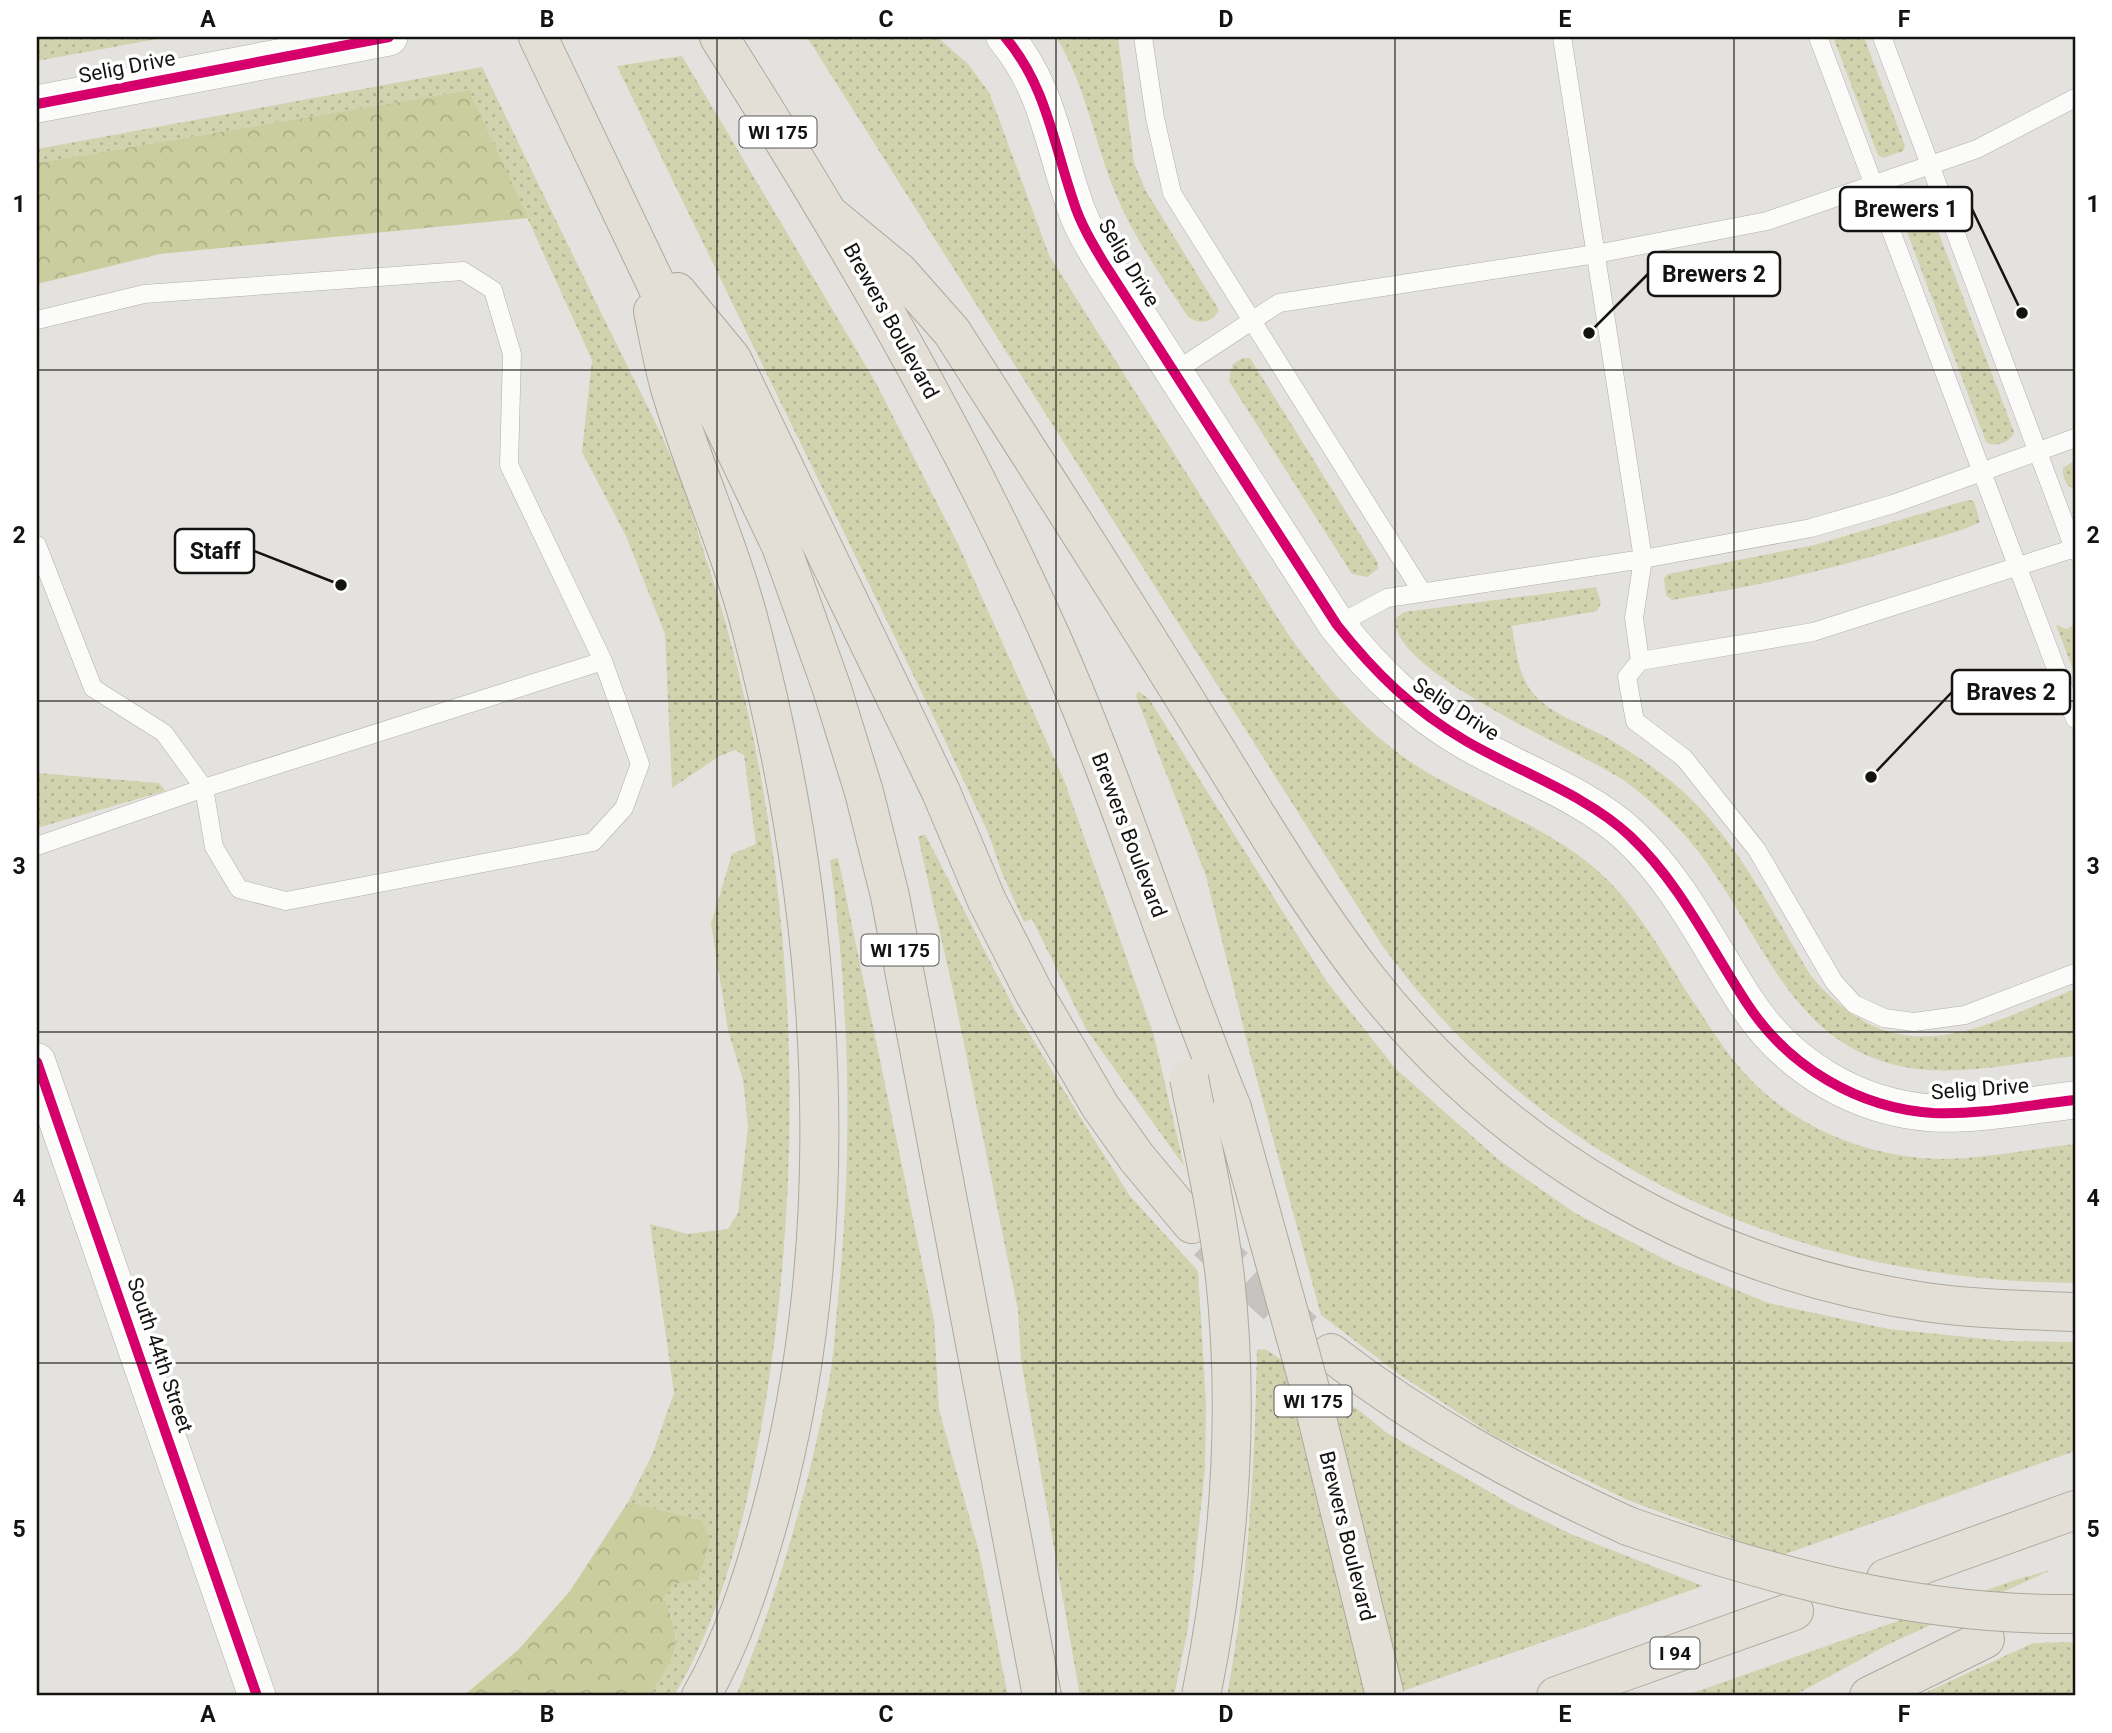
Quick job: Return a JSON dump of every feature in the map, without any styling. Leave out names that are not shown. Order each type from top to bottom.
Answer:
[{"type":"highway","name":"WI 175","points":[[538,37],[781,546],[832,689],[864,792],[893,910],[1042,1696]]},
{"type":"highway","name":"Brewers Boulevard","points":[[722,42],[831,216],[921,372],[1004,533],[1048,629],[1146,871],[1191,1008],[1232,1108],[1313,1398],[1385,1696]]},
{"type":"highway","points":[[831,216],[898,272],[952,332],[1328,925],[1411,1030],[1500,1118],[1560,1162],[1625,1202],[1698,1237],[1773,1267],[1848,1287],[1926,1302],[2075,1312]]},
{"type":"highway","points":[[637,241],[732,359],[941,792],[987,901],[1067,1054],[1137,1158],[1192,1224]]},
{"type":"highway","points":[[637,241],[670,387],[735,568],[766,690],[790,813],[808,934],[817,1051],[819,1128],[812,1275],[792,1428],[758,1558],[735,1624],[701,1696]]},
{"type":"highway","points":[[1191,1008],[1189,1078],[1224,1277],[1232,1415],[1225,1545],[1201,1696]]},
{"type":"highway","points":[[1331,1353],[1434,1427],[1558,1494],[1628,1526],[1746,1566],[1849,1591],[1919,1604],[2075,1614]]},
{"type":"highway","points":[[1886,1578],[2075,1510]]},
{"type":"highway","name":"I 94","points":[[1556,1696],[1794,1611]]},
{"type":"highway","points":[[1869,1696],[1985,1639]]},
{"type":"street","name":"Selig Drive","points":[[37,104],[389,37]]},
{"type":"street","name":"Selig Drive","points":[[1005,37],[1020,55],[1046,108],[1073,201],[1088,237],[1338,625],[1374,671],[1428,718],[1602,814],[1630,836],[1692,912],[1749,1007],[1787,1052],[1809,1069],[1857,1096],[1910,1110],[1972,1112],[2075,1100]]},
{"type":"street","name":"South 44th Street","points":[[37,1062],[257,1696]]},
{"type":"lane","points":[[1143,37],[1155,118],[1172,193],[1422,592]]},
{"type":"lane","points":[[1562,37],[1643,559],[1634,618],[1640,661]]},
{"type":"lane","points":[[1818,37],[2075,719]]},
{"type":"lane","points":[[1882,37],[2075,549],[1813,632],[1640,661],[1628,677],[1635,721],[1684,758],[1757,850],[1834,982],[1854,1004],[1884,1018],[1914,1021],[1965,1014],[2075,973]]},
{"type":"lane","points":[[1174,372],[1279,303],[1596,254],[1742,227],[1875,186],[1977,149],[2075,98]]},
{"type":"lane","points":[[37,320],[144,294],[463,271],[493,290],[512,354],[509,465],[603,661],[640,764],[624,808],[593,842],[286,901],[239,889],[214,847],[205,788],[164,733],[93,688],[37,545]]},
{"type":"lane","points":[[1338,625],[1387,598],[1643,559],[1811,528],[1982,473],[2075,438]]},
{"type":"lane","points":[[37,846],[205,788],[603,661]]},
{"type":"green space","points":[[37,37],[168,37],[37,61]]},
{"type":"green space","points":[[807,37],[937,37],[968,64],[989,92],[1049,255],[1288,634],[1335,694],[1369,729],[1388,746],[1430,774],[1513,816],[1573,851],[1607,879],[1647,928],[1735,1062],[1771,1098],[1814,1127],[1838,1138],[1887,1153],[1938,1159],[2075,1144],[2075,1283],[1973,1277],[1874,1261],[1778,1235],[1687,1198],[1601,1151],[1521,1093],[1447,1024],[1382,945]]},
{"type":"green space","points":[[1056,37],[1118,37],[1134,163],[1146,191],[1219,310],[1210,320],[1197,321],[1188,317],[1132,228],[1109,177],[1083,95]]},
{"type":"green space","points":[[1833,37],[1864,37],[1905,146],[1903,151],[1883,158],[1878,155]]},
{"type":"green space","points":[[682,56],[876,383],[959,546],[1064,780],[1154,1036],[1184,1166],[1086,1029],[1032,919],[1024,922],[1002,873],[989,835],[940,730],[617,66]]},
{"type":"green space","points":[[482,67],[669,451],[681,481],[711,574],[739,675],[761,779],[777,884],[786,990],[790,1096],[787,1202],[778,1308],[764,1412],[750,1486],[732,1558],[707,1629],[674,1696],[650,1696],[675,1650],[675,1629],[664,1598],[674,1584],[702,1520],[628,1502],[652,1455],[674,1393],[650,1224],[687,1234],[728,1229],[738,1213],[748,1127],[743,1080],[728,1030],[711,924],[732,854],[756,844],[744,755],[735,750],[718,757],[672,788],[665,634],[626,536],[582,452],[592,360],[469,90],[37,163],[37,149]]},
{"type":"green space","points":[[469,90],[528,218],[160,254],[37,284],[37,163]]},
{"type":"green space","points":[[1918,191],[1924,194],[2014,432],[2010,439],[2002,443],[1986,442],[1897,205],[1898,198]]},
{"type":"green space","points":[[1243,358],[1250,358],[1378,563],[1378,569],[1367,577],[1352,574],[1229,381],[1232,365]]},
{"type":"green space","points":[[2075,460],[2075,489],[2067,484],[2063,468]]},
{"type":"green space","points":[[1968,500],[1974,501],[1980,522],[1944,536],[1850,563],[1762,584],[1672,600],[1666,595],[1664,578],[1668,574],[1814,545]]},
{"type":"green space","points":[[1596,587],[1601,603],[1597,611],[1512,626],[1518,660],[1527,685],[1547,706],[1640,758],[1695,803],[1743,864],[1811,976],[1843,1007],[1874,1026],[1906,1035],[1937,1036],[1970,1030],[2075,989],[2075,1056],[1983,1068],[1928,1070],[1883,1062],[1846,1045],[1816,1021],[1790,992],[1701,855],[1666,816],[1626,782],[1492,709],[1422,662],[1401,639],[1396,618],[1404,612]]},
{"type":"green space","points":[[2075,624],[2075,675],[2056,625],[2067,629]]},
{"type":"green space","points":[[1138,691],[1149,699],[1327,982],[1395,1068],[1499,1160],[1575,1213],[1676,1265],[1768,1303],[1889,1329],[2006,1341],[2075,1342],[2075,1451],[1780,1556],[1630,1501],[1496,1437],[1400,1375],[1321,1315],[1250,1054],[1206,876],[1136,696]]},
{"type":"green space","points":[[37,773],[159,783],[165,791],[37,828]]},
{"type":"green space","points":[[925,834],[1015,1010],[1085,1125],[1130,1196],[1198,1271],[1206,1404],[1205,1469],[1188,1628],[1174,1696],[1080,1696],[1021,1360],[1018,1310],[953,990],[918,837]]},
{"type":"green space","points":[[838,858],[934,1320],[939,1410],[979,1551],[1008,1696],[736,1696],[765,1621],[790,1544],[811,1466],[832,1365],[843,1243],[847,1133],[842,969],[830,860]]},
{"type":"green space","points":[[1265,1349],[1360,1411],[1387,1433],[1516,1507],[1571,1534],[1703,1586],[1389,1696],[1227,1696],[1249,1524],[1257,1350]]},
{"type":"green space","points":[[628,1502],[702,1520],[710,1540],[698,1579],[674,1584],[664,1598],[674,1629],[675,1650],[650,1696],[463,1696],[518,1650],[570,1591]]},
{"type":"green space","points":[[2051,1570],[1889,1644],[1793,1696],[1684,1696],[2015,1580]]},
{"type":"green space","points":[[2075,1642],[2075,1696],[1918,1696],[2033,1643]]},
{"type":"tunnel","points":[[1207,1241],[1304,1331]]},
{"type":"cycle path","points":[[37,104],[389,37]]},
{"type":"cycle path","points":[[1005,37],[1019,55],[1039,94],[1076,208],[1087,233],[1337,625],[1381,675],[1429,717],[1447,729],[1593,808],[1630,836],[1680,896],[1748,1005],[1765,1027],[1805,1065],[1828,1080],[1878,1103],[1933,1113],[1986,1111],[2075,1100]]},
{"type":"cycle path","points":[[37,1062],[257,1696]]},
{"type":"place","name":"Brewers 1","points":[[2022,313]]},
{"type":"place","name":"Brewers 2","points":[[1589,333]]},
{"type":"place","name":"Staff","points":[[341,585]]},
{"type":"place","name":"Braves 2","points":[[1871,777]]}]
